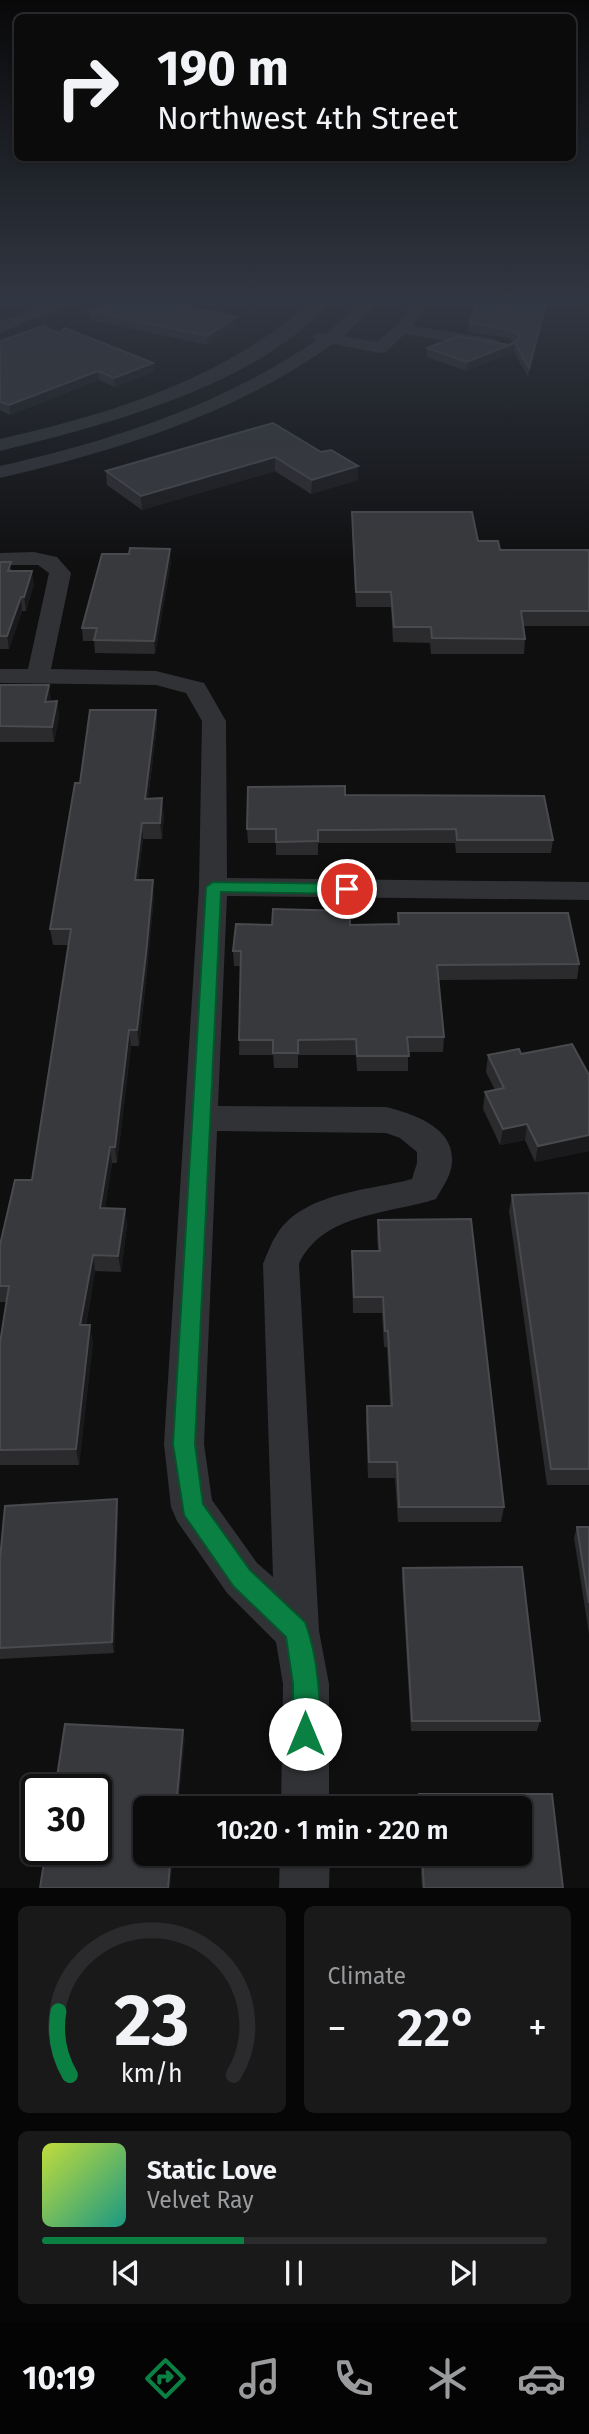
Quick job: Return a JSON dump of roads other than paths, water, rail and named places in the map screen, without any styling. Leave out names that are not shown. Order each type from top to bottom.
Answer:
[{"type":"street","points":[[0,445],[71,427],[181,388]]},
{"type":"street","points":[[0,472],[102,446],[183,418],[251,388]]},
{"type":"street","points":[[0,559],[43,559],[55,565],[60,573],[37,676]]},
{"type":"street","points":[[0,676],[156,678],[195,688],[214,721],[213,887],[184,1444],[192,1507],[242,1578],[297,1631]]},
{"type":"street","points":[[213,887],[589,891]]},
{"type":"street","points":[[201,1118],[386,1120],[407,1124],[430,1140],[435,1158],[433,1174],[424,1189],[331,1212],[294,1236],[281,1264],[297,1631],[306,1684],[305,1796]]},
{"type":"street","points":[[304,1888],[305,1866]]}]
